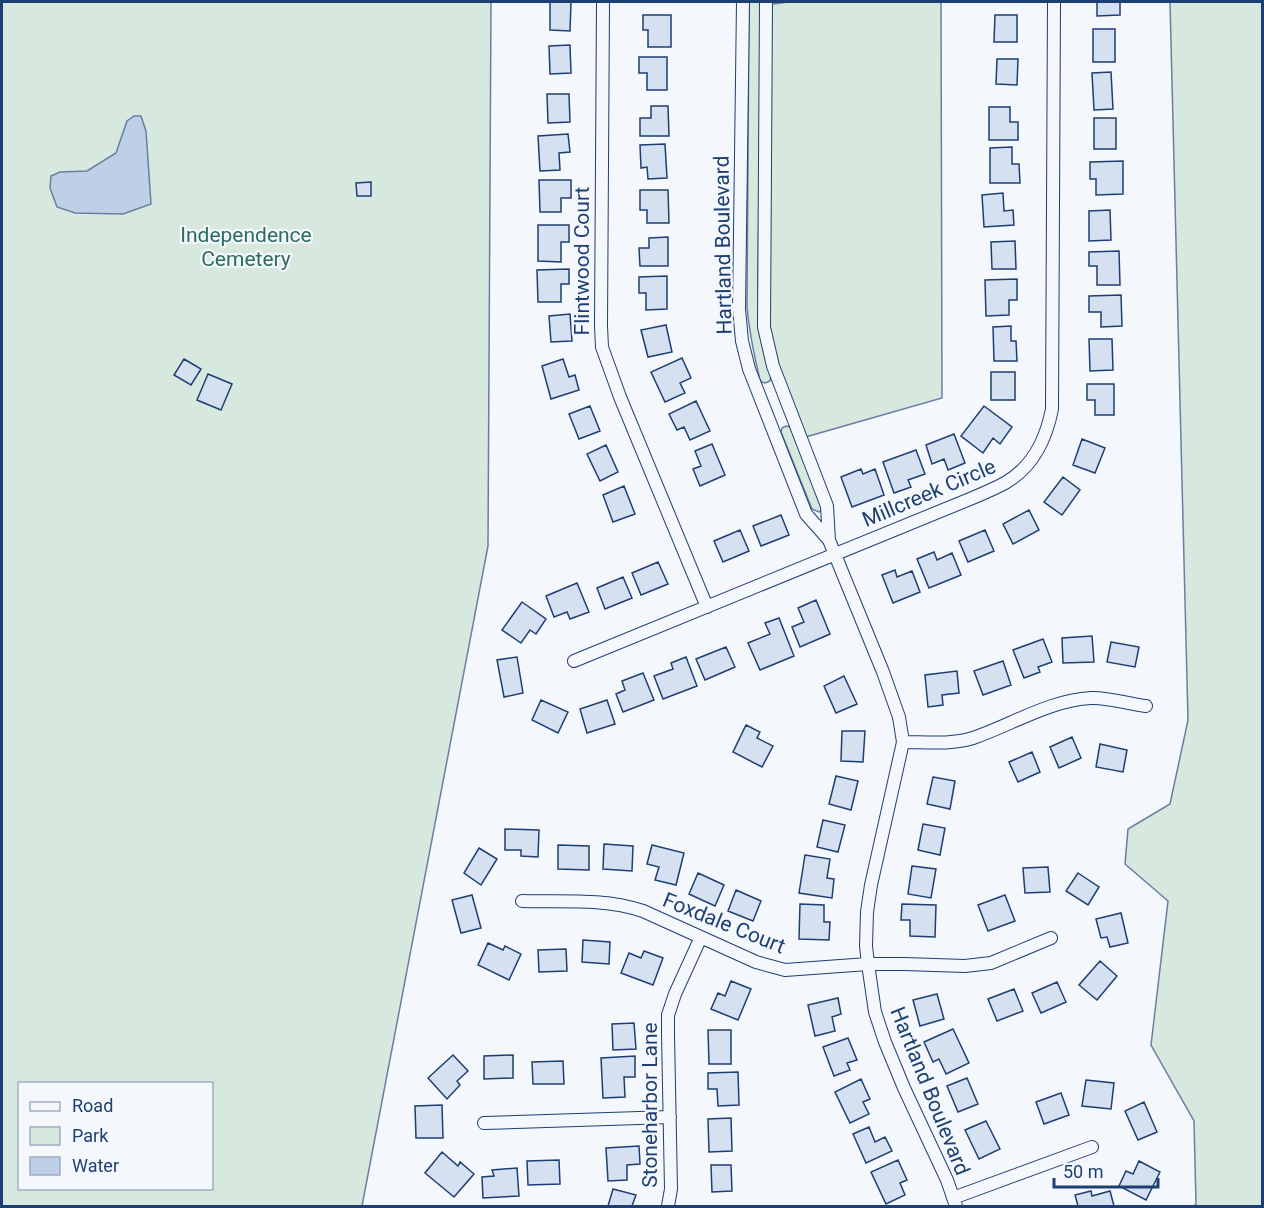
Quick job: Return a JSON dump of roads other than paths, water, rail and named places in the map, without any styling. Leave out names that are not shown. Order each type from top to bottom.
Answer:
[{"type":"street","name":"Flintwood Court","points":[[603,2],[602,347],[707,607]]},
{"type":"street","name":"Hartland Boulevard","points":[[743,2],[739,309],[742,341],[749,369],[806,514],[829,540]]},
{"type":"street","name":"Hartland Boulevard","points":[[766,2],[764,327],[773,366],[827,506],[829,540],[884,672],[899,717],[903,742],[867,912],[868,964],[875,1012],[885,1042],[955,1202]]},
{"type":"street","name":"Millcreek Circle","points":[[574,661],[970,499],[1006,482],[1024,468],[1041,447],[1052,410],[1054,2]]},
{"type":"street","points":[[903,742],[951,742],[970,739],[1060,703],[1076,699],[1093,697],[1146,706]]},
{"type":"street","name":"Foxdale Court","points":[[522,901],[609,903],[626,906],[643,911],[756,962],[785,970],[868,964],[965,966],[991,963],[1051,938]]},
{"type":"street","name":"Stoneharbor Lane","points":[[668,1206],[671,1189],[668,1015],[701,937]]},
{"type":"street","points":[[484,1123],[670,1117]]},
{"type":"street","points":[[955,1202],[1092,1147]]},
{"type":"water","points":[[134,116],[141,116],[146,131],[151,204],[123,214],[75,213],[57,207],[50,188],[51,176],[60,172],[87,171],[116,153],[127,121]]},
{"type":"park label","name":"Independence Cemetery","points":[[246,247]]}]
